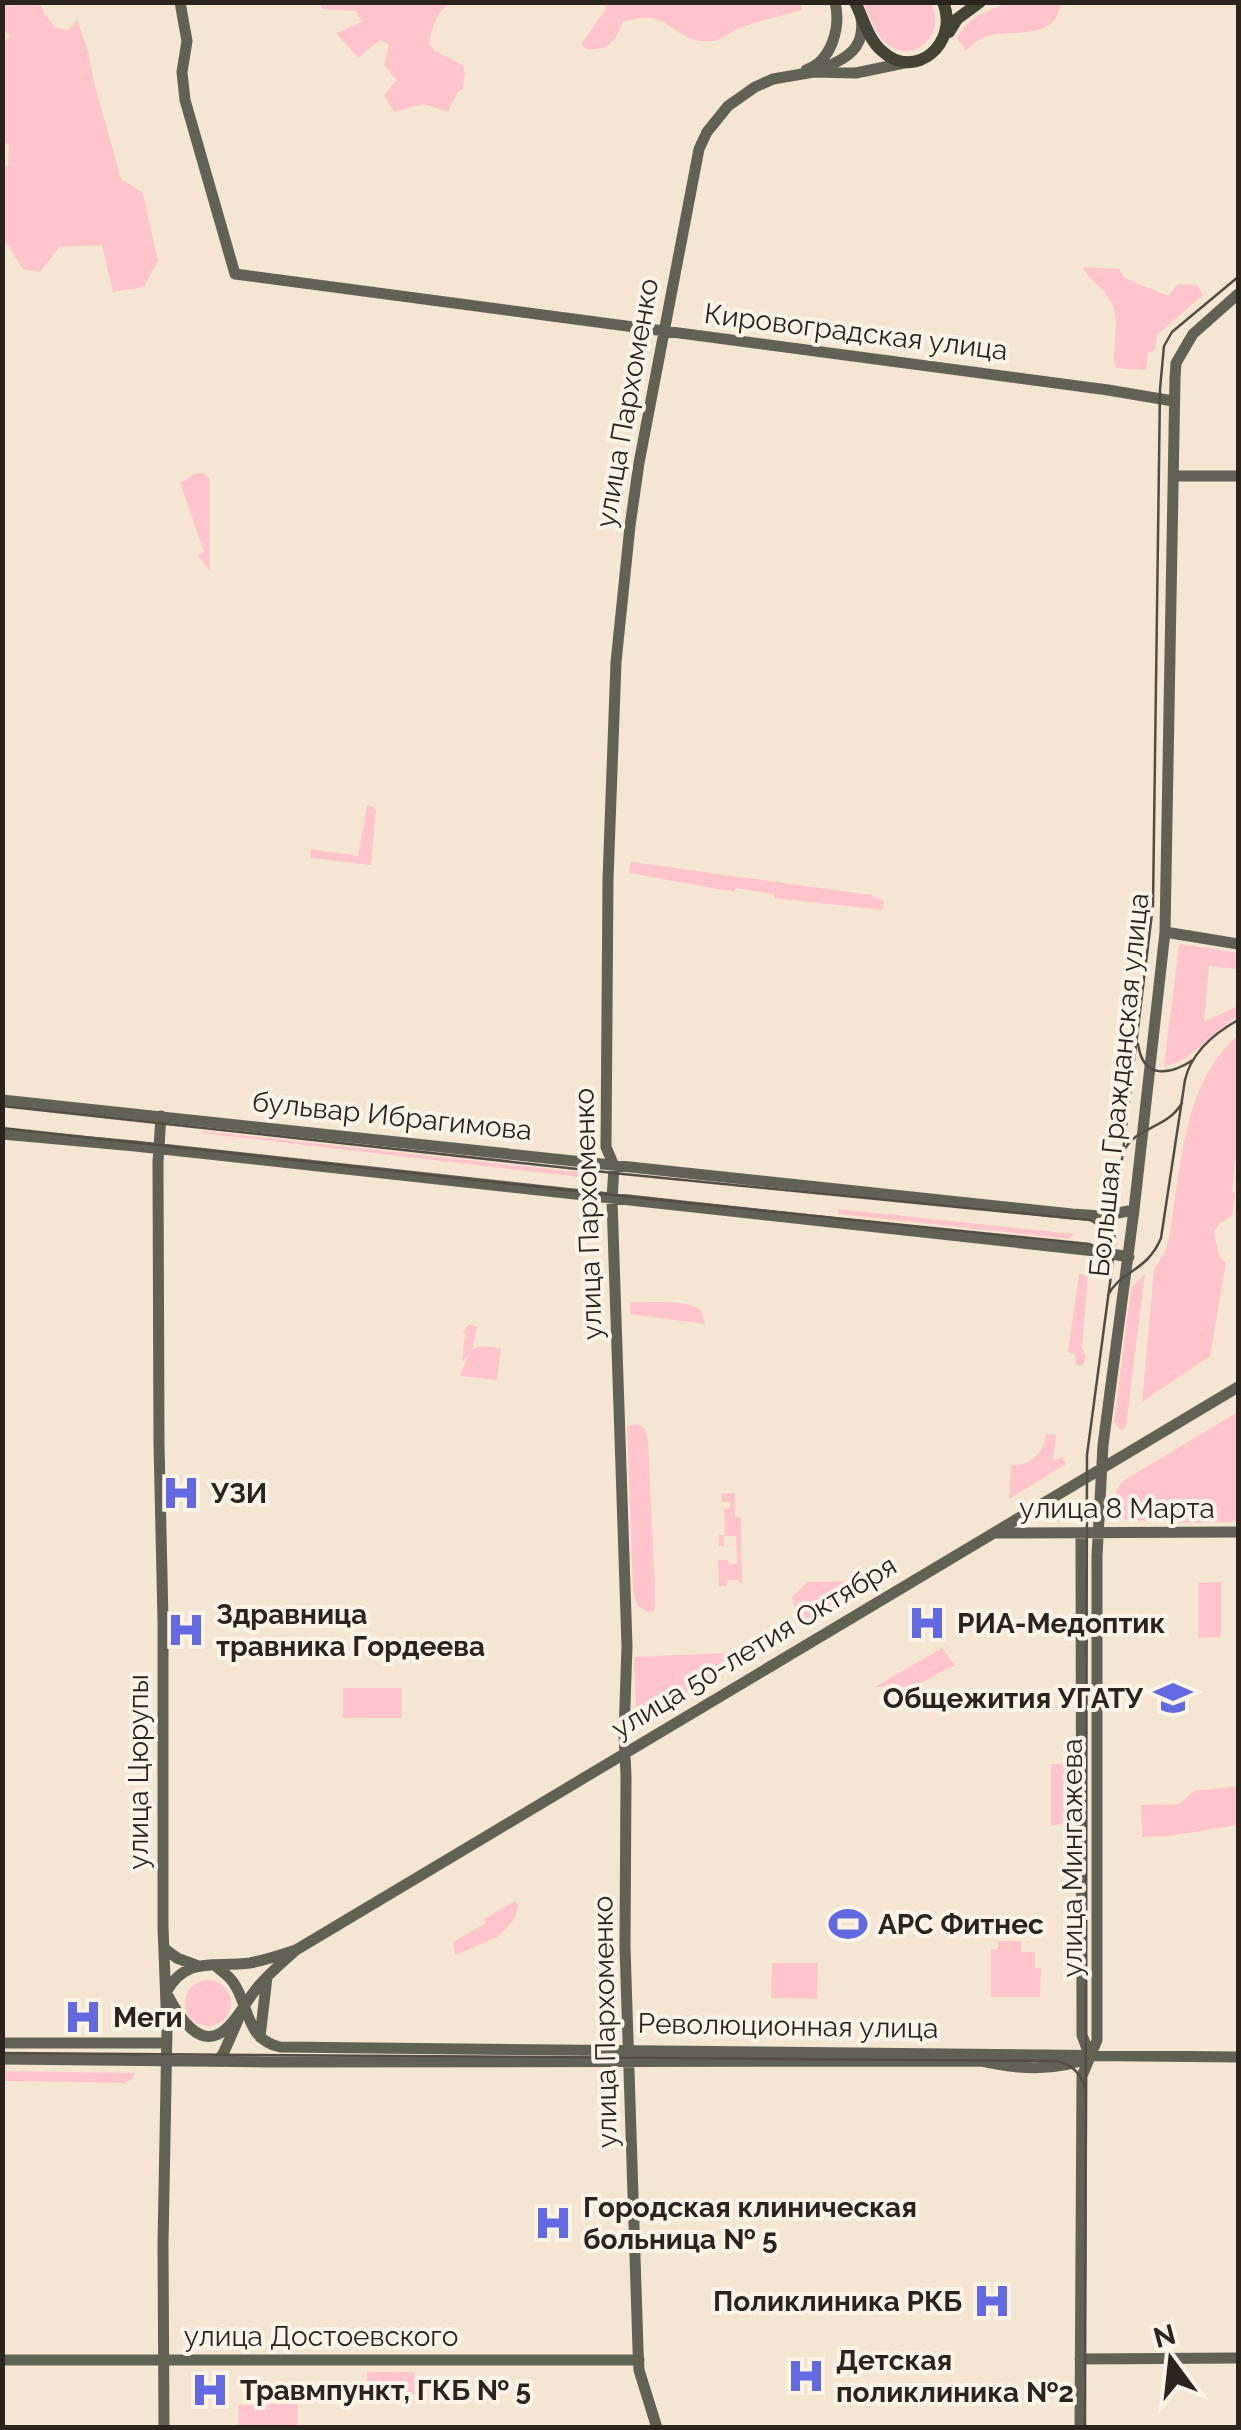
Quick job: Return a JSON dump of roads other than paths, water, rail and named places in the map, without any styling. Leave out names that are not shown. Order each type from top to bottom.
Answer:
[{"type":"main road","name":"Кировоградская улица","points":[[180,2],[187,41],[182,72],[185,100],[235,274],[1108,390],[1173,402]]},
{"type":"main road","points":[[788,75],[822,60],[838,27],[836,2]]},
{"type":"main road","points":[[943,2],[948,18],[944,38]]},
{"type":"main road","points":[[857,7],[878,47],[894,59],[909,62],[934,52],[957,19],[980,2]]},
{"type":"main road","name":"улица Пархоменко","points":[[814,72],[853,52],[862,27],[857,7]]},
{"type":"main road","name":"улица Пархоменко","points":[[657,2428],[639,2370],[628,2055],[627,1646],[614,1166],[606,1147],[608,878],[616,662],[630,526],[664,333],[700,149],[707,132],[746,92],[773,78],[814,72],[856,73],[909,62]]},
{"type":"main road","name":"Большая Гражданская улица","points":[[1098,1533],[1102,1446],[1134,1210],[1165,932],[1176,363],[1182,349],[1205,321],[1238,294]]},
{"type":"main road","points":[[1174,476],[1238,476]]},
{"type":"main road","points":[[1165,932],[1238,944]]},
{"type":"main road","name":"бульвар Ибрагимова","points":[[2,1100],[1072,1214],[1102,1216],[1134,1210]]},
{"type":"main road","name":"улица Цюрупы","points":[[161,1116],[158,1149],[166,1992],[164,2428]]},
{"type":"main road","points":[[2,1134],[1128,1257]]},
{"type":"main road","name":"улица 50-летия Октября","points":[[243,2008],[258,1986],[296,1950],[1238,1388]]},
{"type":"main road","name":"улица 8 Марта","points":[[996,1533],[1238,1532]]},
{"type":"main road","name":"улица Мингажева","points":[[1081,2090],[1082,2074],[1096,2040],[1098,1533]]},
{"type":"main road","points":[[2,2059],[268,2062],[628,2055],[1064,2066],[1089,2057],[1082,2034],[1081,1534]]},
{"type":"main road","points":[[164,1949],[198,1966],[214,1966],[233,1982],[260,2037]]},
{"type":"main road","name":"улица 50-летия Октября","points":[[214,1966],[250,1963],[296,1950]]},
{"type":"main road","points":[[198,1966],[174,1978],[166,1992],[180,2018],[192,2030],[216,2034],[227,2029],[243,2008]]},
{"type":"main road","points":[[260,2037],[267,1977]]},
{"type":"main road","points":[[218,2061],[243,2008]]},
{"type":"main road","name":"Революционная улица","points":[[260,2037],[277,2047],[628,2055],[1238,2057]]},
{"type":"main road","points":[[2,2044],[165,2043]]},
{"type":"main road","points":[[1064,2066],[1081,2090],[1080,2428]]},
{"type":"main road","points":[[1080,2359],[1238,2358]]},
{"type":"main road","name":"улица Достоевского","points":[[2,2360],[639,2360]]},
{"type":"tram line","points":[[1085,2428],[1087,1455],[1153,905],[1160,389],[1164,346],[1172,332],[1238,277]]},
{"type":"tram line","points":[[1108,1295],[1120,1280],[1149,1258],[1161,1238],[1188,1070],[1205,1045],[1238,1020]]},
{"type":"tram line","points":[[1138,1044],[1145,1064],[1152,1069],[1167,1071],[1193,1060]]},
{"type":"tram line","points":[[1123,1152],[1136,1137],[1168,1118],[1182,1103]]},
{"type":"tram line","points":[[2,1106],[1090,1220],[1104,1228],[1115,1244]]},
{"type":"tram line","points":[[2,1128],[1089,1244],[1105,1251],[1112,1268]]},
{"type":"tram line","points":[[2,2053],[1057,2061],[1075,2070],[1085,2088]]},
{"type":"place","name":"УЗИ","points":[[181,1493]]},
{"type":"place","name":"РИА-Медоптик","points":[[927,1623]]},
{"type":"place","name":"Здравница травника Гордеева","points":[[186,1630]]},
{"type":"place","name":"Общежития УГАТУ","points":[[1173,1698]]},
{"type":"place","name":"АРС Фитнес","points":[[848,1924]]},
{"type":"place","name":"Меги","points":[[83,2017]]},
{"type":"place","name":"Городская клиническая больница № 5","points":[[553,2223]]},
{"type":"place","name":"Поликлиника РКБ","points":[[992,2301]]},
{"type":"place","name":"Детская поликлиника №2","points":[[806,2376]]},
{"type":"place","name":"Травмпункт, ГКБ № 5","points":[[210,2390]]}]
